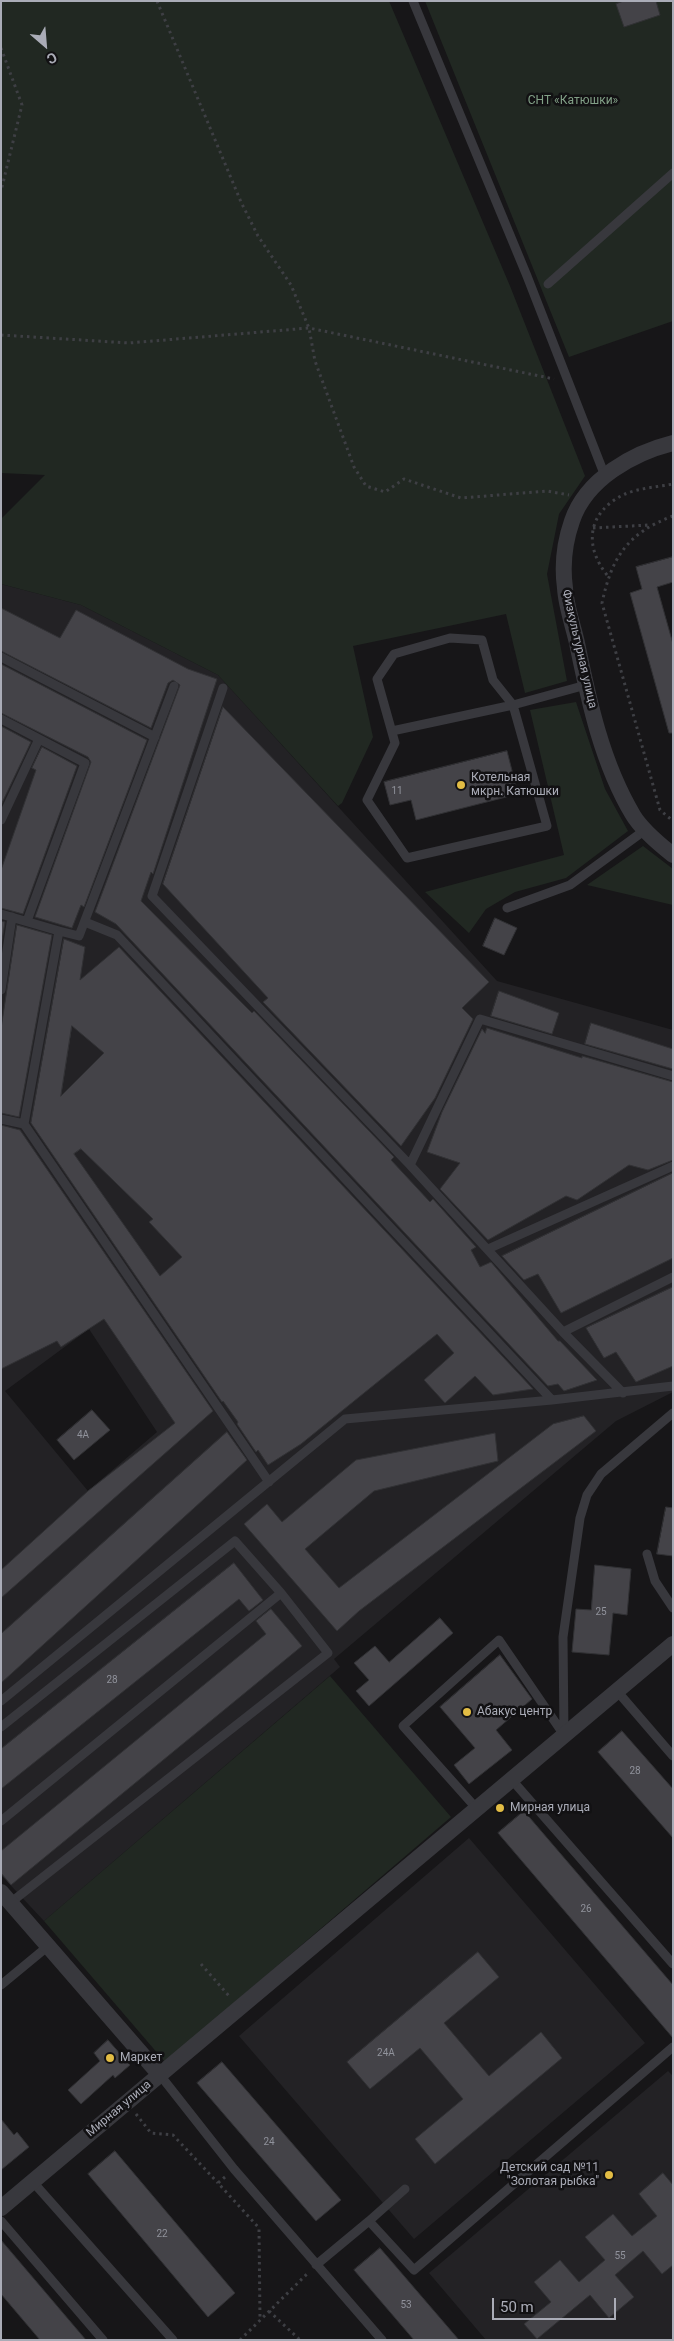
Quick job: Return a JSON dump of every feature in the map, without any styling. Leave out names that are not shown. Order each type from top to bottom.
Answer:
[{"type":"street","name":"Физкультурная улица","points":[[673,443],[652,448],[605,476],[585,497],[572,520],[564,557],[564,588],[586,685],[607,759],[619,790],[634,817],[645,830],[673,855]]},
{"type":"street","name":"Мирная улица","points":[[1,2208],[673,1644]]},
{"type":"street","points":[[6,1898],[160,2075]]},
{"type":"lane","points":[[413,1],[569,382],[605,476]]},
{"type":"lane","points":[[548,284],[673,173]]},
{"type":"lane","points":[[450,638],[482,640],[494,680],[512,704],[547,826],[407,858],[367,800],[395,743],[377,679],[394,654],[450,638]]},
{"type":"lane","points":[[1,657],[154,737]]},
{"type":"lane","points":[[392,731],[586,685]]},
{"type":"lane","points":[[1,914],[79,936],[174,686]]},
{"type":"lane","points":[[223,688],[152,896],[410,1165],[563,1332],[623,1393]]},
{"type":"lane","points":[[1,720],[85,763],[27,921]]},
{"type":"lane","points":[[1,820],[39,739]]},
{"type":"lane","points":[[507,908],[570,885],[645,830]]},
{"type":"lane","points":[[1,990],[12,917]]},
{"type":"lane","points":[[85,922],[117,935],[552,1400]]},
{"type":"lane","points":[[24,1124],[59,931]]},
{"type":"lane","points":[[410,1165],[480,1019],[673,1076]]},
{"type":"lane","points":[[1,1119],[24,1124],[269,1482]]},
{"type":"lane","points":[[488,1249],[673,1166]]},
{"type":"lane","points":[[563,1332],[673,1277]]},
{"type":"lane","points":[[1,1701],[345,1419],[623,1393],[673,1386]]},
{"type":"lane","points":[[564,1735],[563,1637],[580,1518],[587,1495],[601,1474],[673,1413]]},
{"type":"lane","points":[[1,1727],[235,1541],[281,1593],[328,1653],[6,1898]]},
{"type":"lane","points":[[647,1554],[655,1581],[673,1608]]},
{"type":"lane","points":[[1,1821],[281,1593]]},
{"type":"lane","points":[[476,1809],[404,1726],[500,1640],[564,1735]]},
{"type":"lane","points":[[617,1691],[673,1756]]},
{"type":"lane","points":[[512,1780],[673,1964]]},
{"type":"lane","points":[[1,1985],[47,1947]]},
{"type":"lane","points":[[369,2221],[414,2270],[673,2047]]},
{"type":"lane","points":[[160,2075],[234,2170],[382,2340]]},
{"type":"lane","points":[[33,2182],[174,2340]]},
{"type":"lane","points":[[316,2265],[404,2189]]},
{"type":"lane","points":[[1,2221],[104,2340]]},
{"type":"path","points":[[157,1],[241,202],[258,236],[291,285],[309,328],[315,360],[354,467],[366,486],[385,492],[404,479],[461,498],[547,491],[585,497]]},
{"type":"path","points":[[1,48],[22,105],[1,190]]},
{"type":"path","points":[[1,335],[129,343],[309,328],[569,382]]},
{"type":"path","points":[[607,575],[598,563],[591,541],[592,528],[609,503],[625,494],[673,484]]},
{"type":"path","points":[[592,528],[649,524],[673,516]]},
{"type":"path","points":[[649,524],[626,545],[607,575],[602,603],[660,810],[673,821]]},
{"type":"path","points":[[201,1964],[235,2002]]},
{"type":"path","points":[[134,2110],[151,2133],[174,2135],[259,2228],[260,2320]]},
{"type":"path","points":[[218,2183],[234,2170]]},
{"type":"path","points":[[240,2340],[316,2265]]},
{"type":"path","points":[[269,2311],[300,2340]]},
{"type":"shaded area","points":[[1,584],[81,605],[218,675],[497,981],[673,1030],[673,1392],[616,1421],[334,1659],[340,1667],[44,1921],[1,1875]],"holes":[[[89,1329],[157,1432],[88,1491],[5,1391]]]},
{"type":"shaded area","points":[[469,1838],[645,2043],[414,2239],[239,2036]]},
{"type":"shaded area","name":"Детский сад №11 \"Золотая рыбка\"","points":[[668,2071],[673,2076],[673,2340],[486,2340],[429,2273]]},
{"type":"green space","points":[[1,1],[389,1],[510,286],[585,476],[559,514],[547,574],[567,681],[525,693],[506,614],[353,646],[373,737],[342,803],[338,806],[218,675],[81,605],[1,584],[1,519],[45,475],[1,473]]},
{"type":"green space","name":"СНТ «Катюшки»","points":[[425,1],[673,1],[673,321],[569,357]]},
{"type":"green space","points":[[576,702],[605,789],[628,831],[566,878],[515,892],[486,909],[469,933],[425,892],[564,855],[530,710]]},
{"type":"green space","points":[[643,846],[673,869],[673,905],[587,885]]},
{"type":"green space","points":[[330,1676],[451,1817],[165,2062],[44,1921]]},
{"type":"building","points":[[624,1],[656,1],[660,15],[624,27],[616,4]]},
{"type":"building","points":[[673,557],[673,582],[657,587],[673,644],[673,733],[669,733],[630,593],[642,589],[636,567]]},
{"type":"building","points":[[1,608],[60,638],[76,610],[188,669],[217,679],[153,874],[151,872],[141,901],[252,1013],[254,1011],[394,1157],[391,1160],[430,1202],[433,1199],[476,1247],[471,1250],[480,1267],[491,1262],[558,1341],[597,1380],[564,1391],[558,1384],[548,1386],[116,924],[95,912],[180,685],[173,680],[168,683],[151,728],[1,651]]},
{"type":"building","points":[[1,664],[147,740],[84,907],[81,905],[72,928],[35,917],[91,762],[88,757],[1,713]]},
{"type":"building","points":[[223,707],[489,982],[462,1008],[473,1019],[435,1098],[401,1146],[263,1002],[268,998],[163,884]]},
{"type":"building","points":[[1,726],[31,742],[1,805]]},
{"type":"building","points":[[42,747],[77,766],[23,914],[1,908],[1,870],[36,770],[32,768]]},
{"type":"building","name":"Котельная мкрн. Катюшки","points":[[507,751],[518,794],[416,820],[411,800],[390,805],[384,782]]},
{"type":"building","points":[[495,918],[517,928],[504,955],[483,946]]},
{"type":"building","points":[[1,921],[5,922],[1,946]]},
{"type":"building","points":[[17,925],[52,935],[19,1117],[1,1113],[1,1029]]},
{"type":"building","points":[[64,939],[85,947],[80,980],[119,947],[533,1389],[493,1395],[475,1376],[445,1403],[424,1380],[454,1353],[437,1334],[301,1444],[268,1465],[258,1450],[256,1452],[237,1424],[238,1422],[222,1402],[31,1123]],"holes":[[[72,1026],[104,1053],[61,1096]],[[81,1149],[153,1219],[149,1222],[182,1257],[160,1276],[74,1154]]]},
{"type":"building","points":[[499,991],[559,1013],[552,1034],[491,1016]]},
{"type":"building","points":[[591,1023],[673,1049],[673,1069],[585,1044]]},
{"type":"building","points":[[487,1028],[582,1058],[582,1056],[673,1082],[673,1160],[648,1170],[629,1165],[577,1200],[566,1196],[488,1240],[440,1189],[460,1163],[427,1152],[442,1112],[482,1029],[485,1033]]},
{"type":"building","points":[[1,1125],[20,1130],[213,1411],[1,1598],[1,1570],[88,1491],[175,1423],[104,1319],[61,1347],[57,1341],[1,1369]]},
{"type":"building","points":[[673,1173],[673,1258],[561,1313],[538,1274],[524,1280],[502,1256]]},
{"type":"building","points":[[673,1287],[673,1366],[636,1382],[616,1352],[604,1358],[586,1328]]},
{"type":"building","points":[[92,1410],[110,1430],[74,1460],[57,1440]]},
{"type":"building","points":[[584,1416],[596,1431],[359,1611],[337,1631],[244,1524],[267,1504],[282,1522],[356,1460],[495,1433],[498,1461],[374,1491],[305,1549],[339,1588],[553,1424]]},
{"type":"building","points":[[227,1432],[247,1460],[1,1683],[1,1634]]},
{"type":"building","points":[[666,1507],[673,1508],[673,1556],[657,1554]]},
{"type":"building","points":[[234,1563],[263,1600],[249,1611],[239,1599],[1,1789],[1,1749]]},
{"type":"building","points":[[595,1565],[631,1569],[627,1615],[613,1613],[609,1655],[572,1652],[576,1609],[591,1610]]},
{"type":"building","points":[[271,1609],[302,1646],[11,1885],[1,1873],[1,1851],[266,1634],[256,1621]]},
{"type":"building","points":[[440,1618],[453,1633],[369,1706],[356,1691],[369,1680],[354,1663],[375,1646],[389,1662]]},
{"type":"building","points":[[500,1655],[532,1699],[496,1730],[512,1750],[469,1784],[454,1765],[475,1748],[440,1707]]},
{"type":"building","points":[[622,1731],[673,1789],[673,1838],[598,1752]]},
{"type":"building","points":[[524,1811],[673,1985],[673,2038],[498,1833]]},
{"type":"building","points":[[478,1952],[499,1977],[444,2023],[489,2076],[541,2032],[562,2058],[435,2164],[415,2139],[463,2099],[420,2048],[370,2089],[347,2062]]},
{"type":"building","points":[[108,2040],[130,2065],[115,2078],[113,2075],[81,2104],[68,2090],[100,2061],[94,2053]]},
{"type":"building","points":[[222,2062],[341,2200],[316,2221],[197,2083]]},
{"type":"building","points":[[1,2119],[14,2135],[17,2132],[29,2147],[1,2170]]},
{"type":"building","points":[[115,2151],[235,2293],[208,2317],[88,2174]]},
{"type":"building","points":[[663,2173],[673,2185],[673,2265],[662,2274],[643,2251],[615,2275],[634,2297],[609,2318],[590,2295],[537,2339],[524,2324],[551,2302],[534,2282],[560,2260],[579,2282],[605,2260],[585,2237],[613,2214],[632,2236],[657,2216],[639,2194]]},
{"type":"building","points":[[1,2240],[86,2340],[40,2340],[1,2294]]},
{"type":"building","points":[[380,2248],[459,2340],[414,2340],[354,2270]]},
{"type":"place","name":"Котельная мкрн. Катюшки","points":[[461,785]]},
{"type":"place","name":"Абакус центр","points":[[467,1712]]},
{"type":"place","name":"Мирная улица","points":[[500,1808]]},
{"type":"place","name":"Маркет","points":[[110,2058]]},
{"type":"place","name":"Детский сад №11 \"Золотая рыбка\"","points":[[609,2175]]}]
